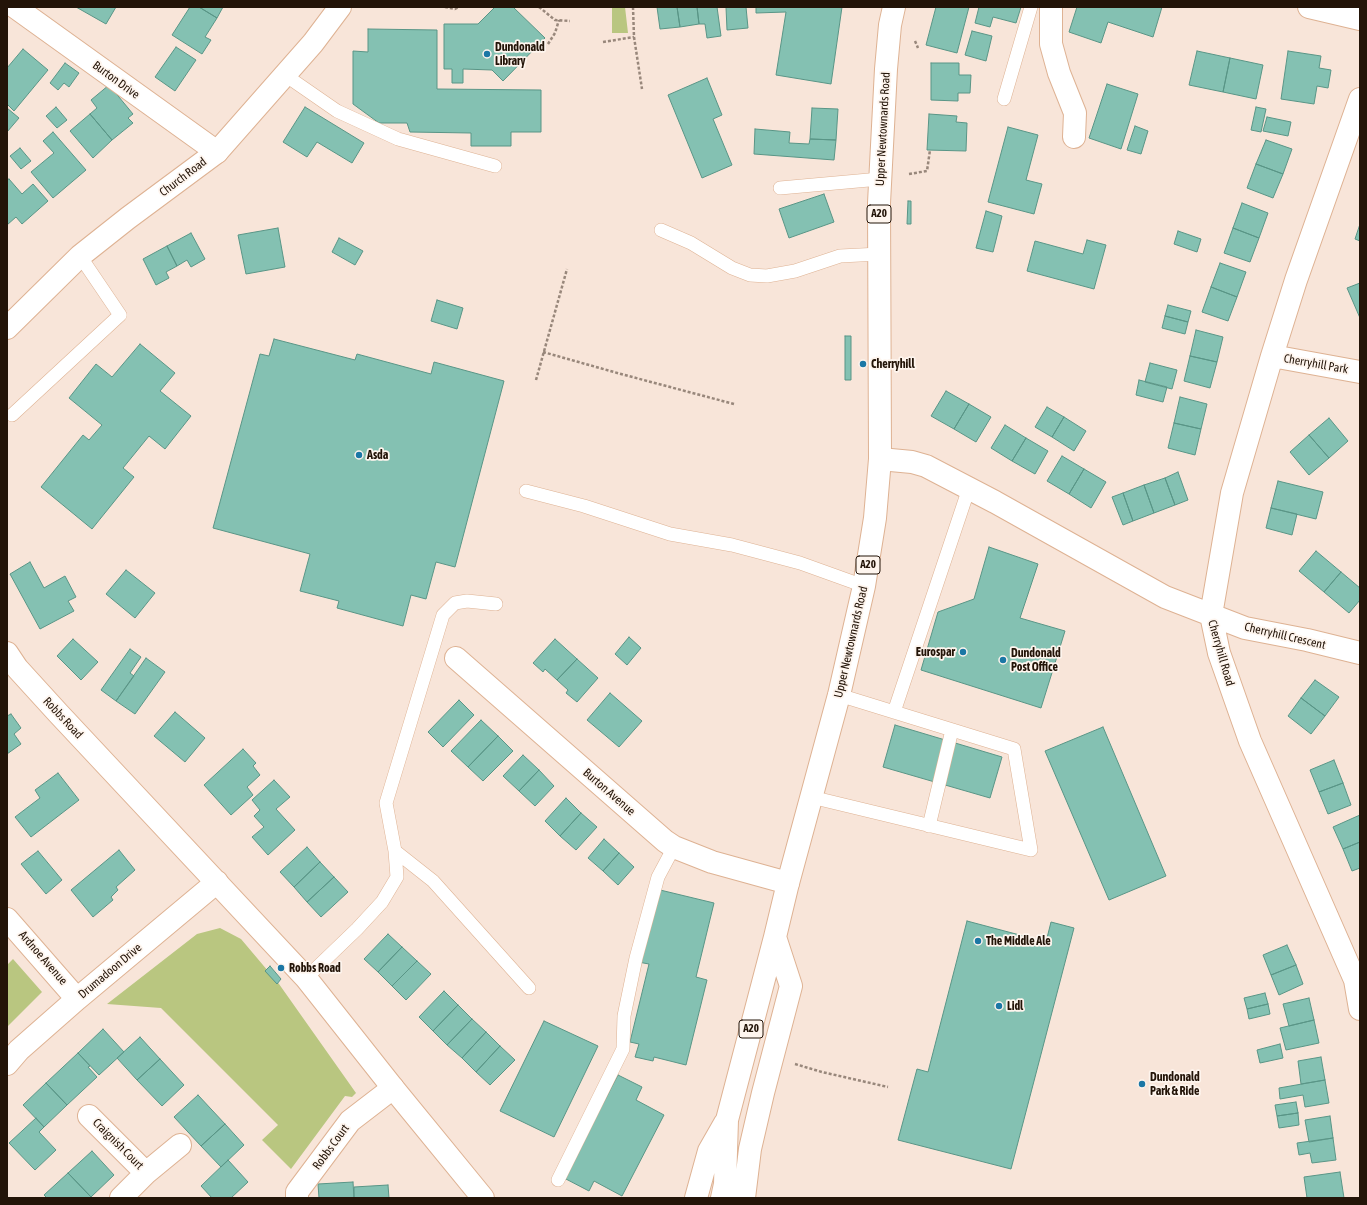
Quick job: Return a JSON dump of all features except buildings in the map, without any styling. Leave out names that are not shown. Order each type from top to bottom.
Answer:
[{"type":"main road","name":"Burton Drive","points":[[15,7],[217,152]]},
{"type":"main road","name":"Church Road","points":[[7,328],[80,256],[128,218],[217,152],[313,43],[340,7]]},
{"type":"main road","name":"Upper Newtownards Road","points":[[722,1198],[725,1184],[727,1120],[788,883],[839,695],[864,586],[875,518],[880,459],[880,179],[886,69],[890,26],[894,7]]},
{"type":"main road","points":[[1051,7],[1050,44],[1059,73],[1075,113],[1074,137]]},
{"type":"main road","points":[[1309,7],[1360,19]]},
{"type":"main road","points":[[1211,615],[1232,493],[1296,280],[1360,99]]},
{"type":"main road","name":"Cherryhill Park","points":[[1272,356],[1360,372]]},
{"type":"main road","name":"Cherryhill Road","points":[[880,459],[912,462],[926,466],[969,488],[1165,597],[1211,615],[1219,653],[1250,741],[1355,980],[1360,1009]]},
{"type":"main road","name":"Cherryhill Crescent","points":[[1211,615],[1245,628],[1307,640],[1360,653]]},
{"type":"main road","name":"Burton Avenue","points":[[456,658],[659,836],[674,847],[712,862],[788,883]]},
{"type":"main road","name":"Robbs Road","points":[[10,665],[58,713],[306,978],[483,1198]]},
{"type":"main road","name":"Drumadoon Drive","points":[[7,1064],[19,1050],[77,998],[216,882]]},
{"type":"main road","name":"Ardnoe Avenue","points":[[7,919],[77,998]]},
{"type":"main road","points":[[744,1198],[750,1149],[791,986],[775,937]]},
{"type":"main road","name":"Robbs Court","points":[[297,1198],[297,1192],[350,1121],[393,1088]]},
{"type":"main road","name":"Craignish Court","points":[[89,1116],[146,1173]]},
{"type":"main road","name":"Upper Newtownards Road","points":[[696,1198],[709,1151],[727,1120]]},
{"type":"main road","name":"Craignish Court","points":[[121,1198],[146,1173],[180,1145]]},
{"type":"lane","points":[[1004,99],[1031,7]]},
{"type":"lane","points":[[285,75],[337,111],[398,139],[495,166]]},
{"type":"lane","points":[[780,188],[880,179]]},
{"type":"lane","points":[[661,230],[691,243],[732,268],[750,275],[767,276],[795,271],[840,256],[880,254]]},
{"type":"lane","points":[[12,415],[120,315],[80,256]]},
{"type":"lane","points":[[894,712],[969,488]]},
{"type":"lane","points":[[526,491],[584,506],[670,534],[732,545],[800,563],[864,586]]},
{"type":"lane","points":[[306,978],[357,929],[382,902],[397,877],[395,851],[386,803],[442,615],[456,603],[467,601],[496,604]]},
{"type":"lane","points":[[811,797],[1031,850],[1014,748],[839,695]]},
{"type":"lane","points":[[929,826],[952,730]]},
{"type":"lane","points":[[558,1180],[623,1049],[624,1016],[636,958],[658,877],[674,847]]},
{"type":"lane","points":[[395,851],[433,881],[529,988]]},
{"type":"path","points":[[445,7],[455,9],[459,7]]},
{"type":"path","points":[[539,7],[555,20],[570,21]]},
{"type":"path","points":[[633,7],[634,37],[642,89]]},
{"type":"path","points":[[548,44],[555,33],[559,20]]},
{"type":"path","points":[[603,42],[634,37]]},
{"type":"path","points":[[915,42],[918,48]]},
{"type":"path","points":[[909,174],[927,171],[930,150]]},
{"type":"path","points":[[536,380],[567,269]]},
{"type":"path","points":[[544,352],[734,404]]},
{"type":"path","points":[[797,1065],[888,1087]]},
{"type":"green space","points":[[612,7],[625,7],[628,33],[612,33]]},
{"type":"green space","points":[[220,928],[241,939],[279,984],[356,1093],[352,1097],[345,1096],[291,1169],[262,1140],[278,1125],[161,1008],[107,1004],[197,934]]},
{"type":"green space","points":[[13,959],[42,992],[7,1027],[7,965]]},
{"type":"place","name":"Dundonald Library","points":[[487,54]]},
{"type":"place","name":"Cherryhill","points":[[863,364]]},
{"type":"place","name":"Asda","points":[[359,455]]},
{"type":"place","name":"Eurospar","points":[[963,652]]},
{"type":"place","name":"Dundonald Post Office","points":[[1003,660]]},
{"type":"place","name":"The Middle Ale","points":[[978,941]]},
{"type":"place","name":"Robbs Road","points":[[281,968]]},
{"type":"place","name":"Lidl","points":[[999,1006]]},
{"type":"place","name":"Dundonald Park & Ride","points":[[1142,1084]]}]
